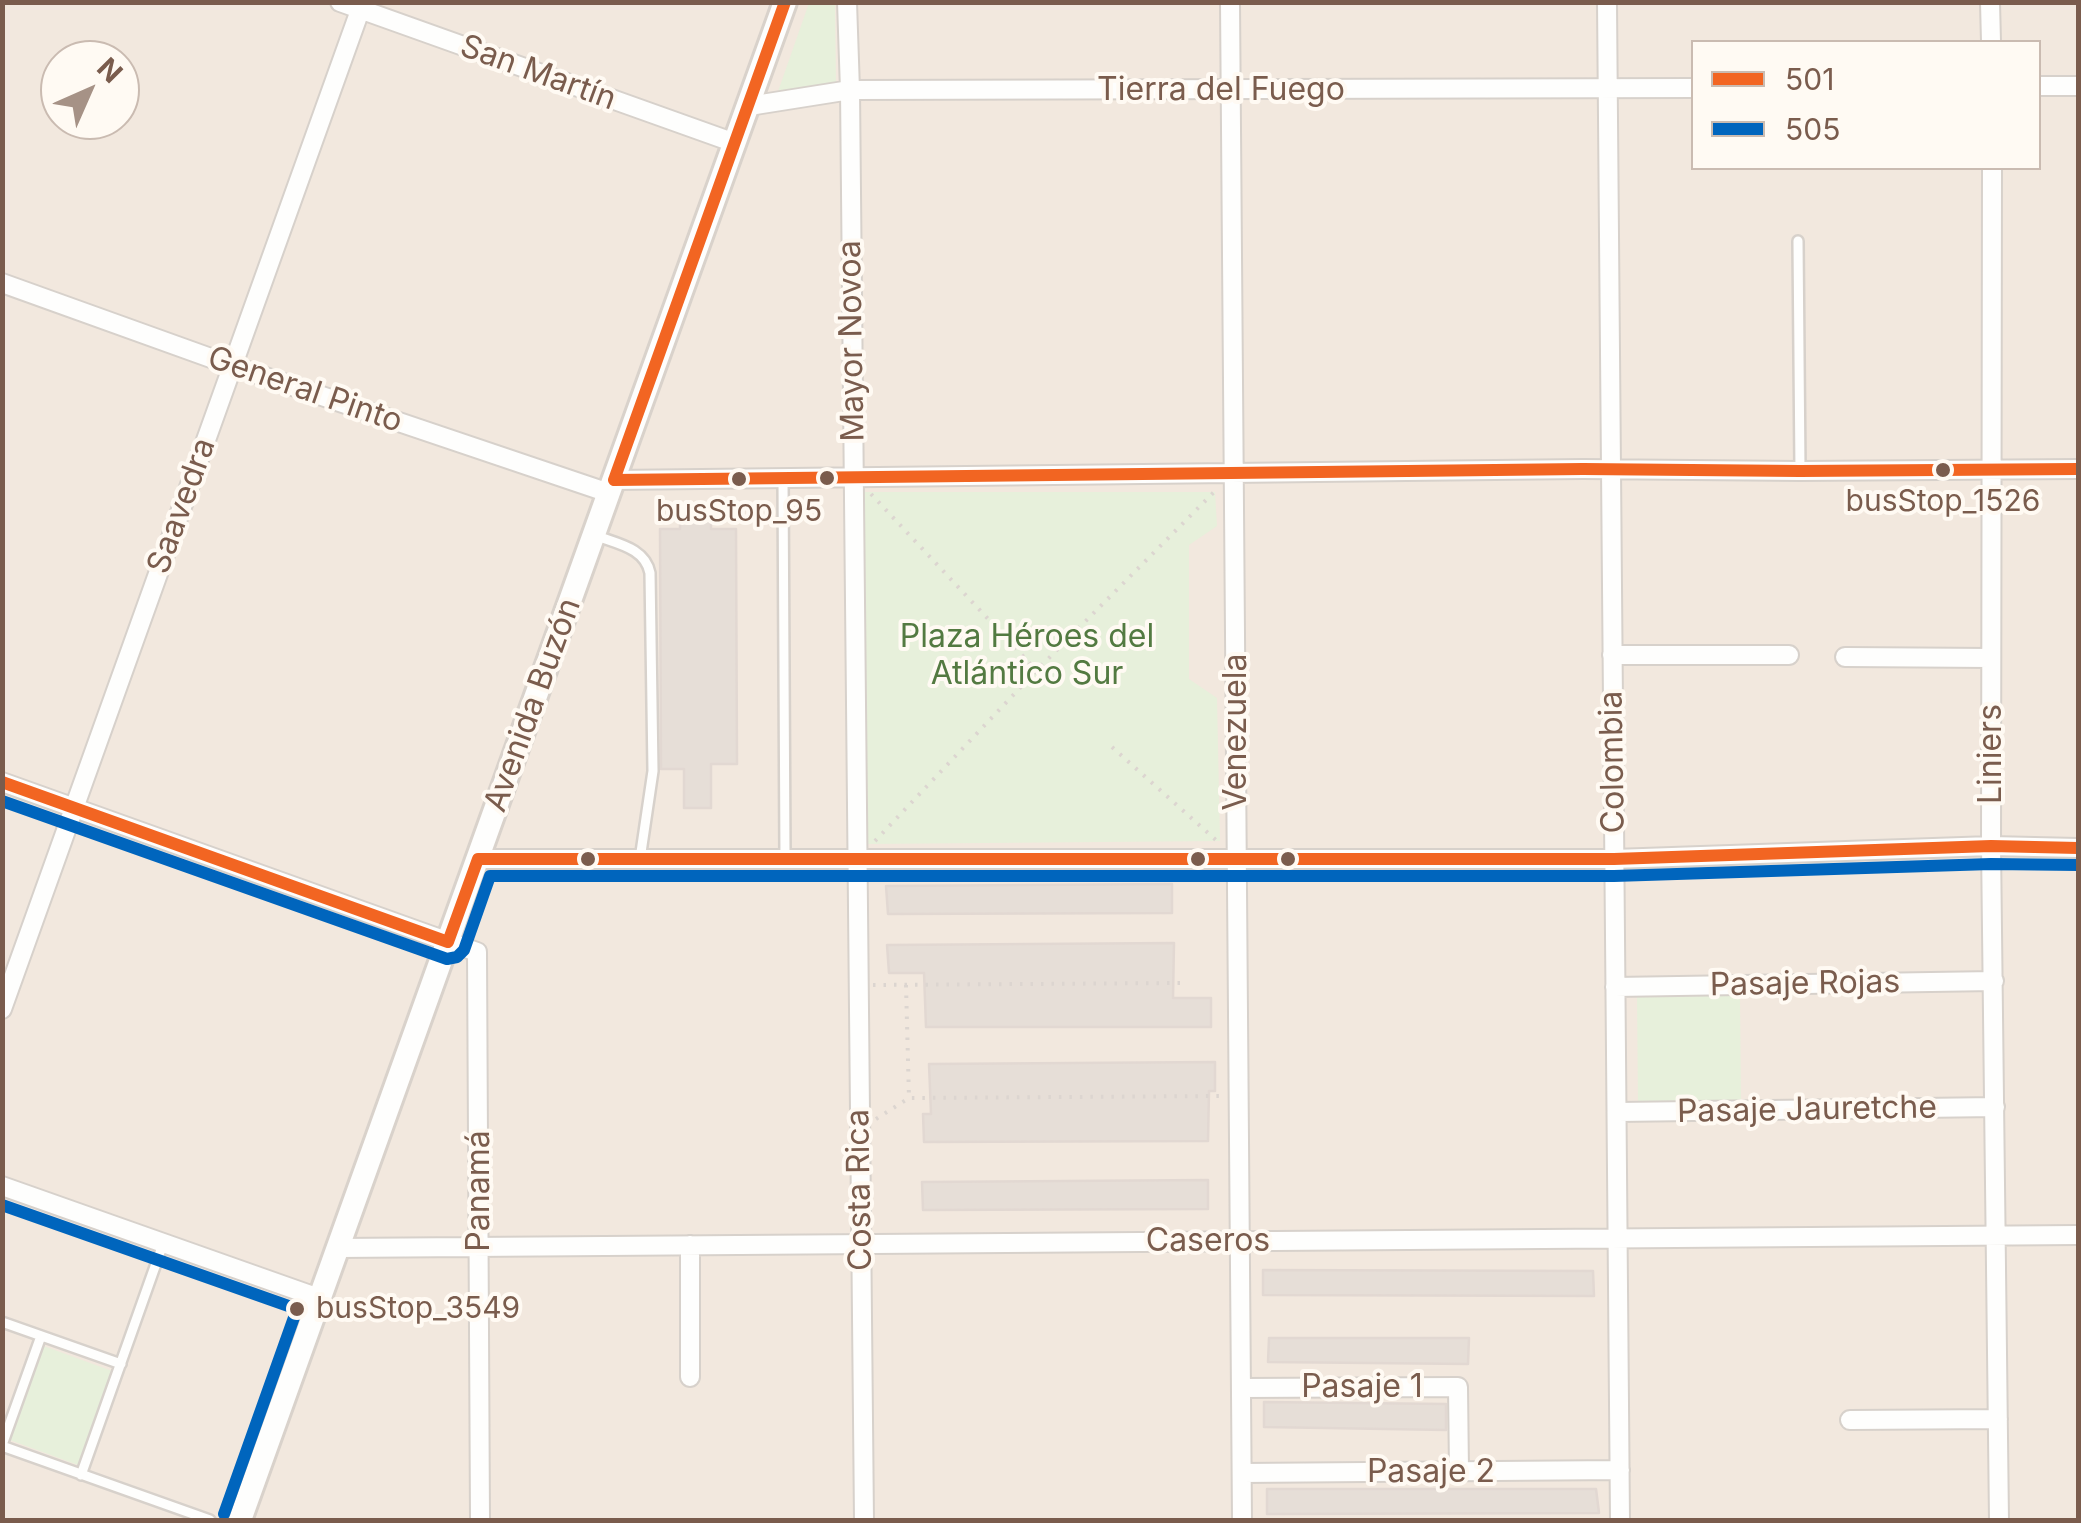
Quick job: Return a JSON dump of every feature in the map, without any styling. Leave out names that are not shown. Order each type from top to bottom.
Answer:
[{"type":"main road","name":"Avenida Buzón","points":[[240,1520],[786,2]]},
{"type":"street","name":"San Martín","points":[[340,2],[362,6],[736,143]]},
{"type":"street","name":"Mayor Novoa","points":[[847,2],[857,860]]},
{"type":"street","name":"Venezuela","points":[[1230,2],[1242,1520]]},
{"type":"street","name":"Colombia","points":[[1607,2],[1620,1520]]},
{"type":"street","points":[[1990,2],[1991,40]]},
{"type":"street","name":"Saavedra","points":[[2,1009],[362,6]]},
{"type":"street","points":[[2041,86],[2078,86]]},
{"type":"street","name":"Tierra del Fuego","points":[[749,106],[850,90],[1691,88]]},
{"type":"street","name":"Liniers","points":[[1992,170],[1991,846],[1999,1520]]},
{"type":"street","name":"General Pinto","points":[[2,283],[232,366],[612,486],[854,476],[1610,468],[2078,469]]},
{"type":"street","points":[[1612,655],[1789,655]]},
{"type":"street","points":[[1845,657],[1991,658]]},
{"type":"street","points":[[2,782],[448,942]]},
{"type":"street","points":[[478,859],[1614,859],[1991,846],[2078,848]]},
{"type":"street","name":"Costa Rica","points":[[857,860],[864,1520]]},
{"type":"street","name":"Panamá","points":[[448,942],[478,952],[480,1520]]},
{"type":"street","name":"Pasaje Rojas","points":[[1616,987],[1994,981]]},
{"type":"street","name":"Pasaje Jauretche","points":[[1618,1112],[1995,1107]]},
{"type":"street","points":[[2,1186],[319,1298]]},
{"type":"street","name":"Caseros","points":[[337,1248],[2078,1235]]},
{"type":"street","points":[[690,1245],[690,1377]]},
{"type":"street","name":"Pasaje 1","points":[[1241,1388],[1458,1387],[1459,1471]]},
{"type":"street","points":[[1850,1420],[1998,1419]]},
{"type":"street","name":"Pasaje 2","points":[[1242,1473],[1620,1470]]},
{"type":"lane","points":[[1798,241],[1800,471]]},
{"type":"lane","points":[[784,477],[785,860]]},
{"type":"lane","points":[[594,535],[639,552],[648,562],[650,573],[652,771],[640,859]]},
{"type":"lane","points":[[82,1474],[163,1244]]},
{"type":"lane","points":[[2,1322],[120,1364]]},
{"type":"lane","points":[[41,1336],[2,1446],[210,1520]]},
{"type":"path","points":[[857,860],[1036,671],[1234,472]]},
{"type":"path","points":[[854,476],[1036,671]]},
{"type":"path","points":[[1112,747],[1237,858]]},
{"type":"path","points":[[858,985],[1181,982]]},
{"type":"path","points":[[906,984],[909,1098]]},
{"type":"path","points":[[860,1130],[909,1098],[1239,1095]]},
{"type":"shaded area","points":[[3,3],[2078,3],[2078,1520],[3,1520]]},
{"type":"green space","points":[[809,3],[835,3],[836,87],[775,100]]},
{"type":"green space","name":"Plaza Héroes del Atlántico Sur","points":[[864,492],[1215,492],[1217,526],[1189,545],[1189,679],[1217,698],[1220,841],[867,844]]},
{"type":"green space","points":[[1740,995],[1741,1101],[1638,1102],[1637,996]]},
{"type":"green space","points":[[41,1345],[112,1371],[78,1465],[7,1439]]},
{"type":"building","points":[[680,509],[711,510],[711,529],[736,529],[737,764],[711,764],[711,808],[684,808],[684,769],[661,769],[660,529],[680,529]]},
{"type":"building","points":[[1172,884],[1172,913],[888,914],[886,886]]},
{"type":"building","points":[[1174,943],[1173,998],[1211,998],[1211,1027],[926,1027],[924,973],[889,973],[887,945]]},
{"type":"building","points":[[1215,1062],[1215,1091],[1209,1091],[1208,1141],[924,1142],[923,1114],[931,1114],[929,1064]]},
{"type":"building","points":[[1208,1180],[1208,1209],[923,1210],[922,1182]]},
{"type":"building","points":[[1263,1270],[1593,1271],[1594,1296],[1263,1295]]},
{"type":"building","points":[[1269,1338],[1469,1338],[1468,1364],[1268,1362]]},
{"type":"building","points":[[1264,1402],[1446,1404],[1446,1430],[1264,1427]]},
{"type":"building","points":[[1267,1489],[1596,1489],[1599,1513],[1267,1514]]},
{"type":"transit line","name":"501","points":[[785,2],[614,480],[1583,469],[2078,469]]},
{"type":"transit line","name":"501","points":[[2,782],[448,942],[478,859],[1614,859],[1991,846],[2078,848]]},
{"type":"transit line","name":"505","points":[[2,801],[447,959],[464,950],[490,876],[1614,876],[1991,864],[2078,865]]},
{"type":"transit line","name":"505","points":[[2,1205],[297,1309],[224,1514]]},
{"type":"place","name":"busStop_1526","points":[[1943,470]]},
{"type":"place","name":"busStop_95","points":[[739,479]]},
{"type":"place","name":"busStop_3549","points":[[297,1309]]}]
